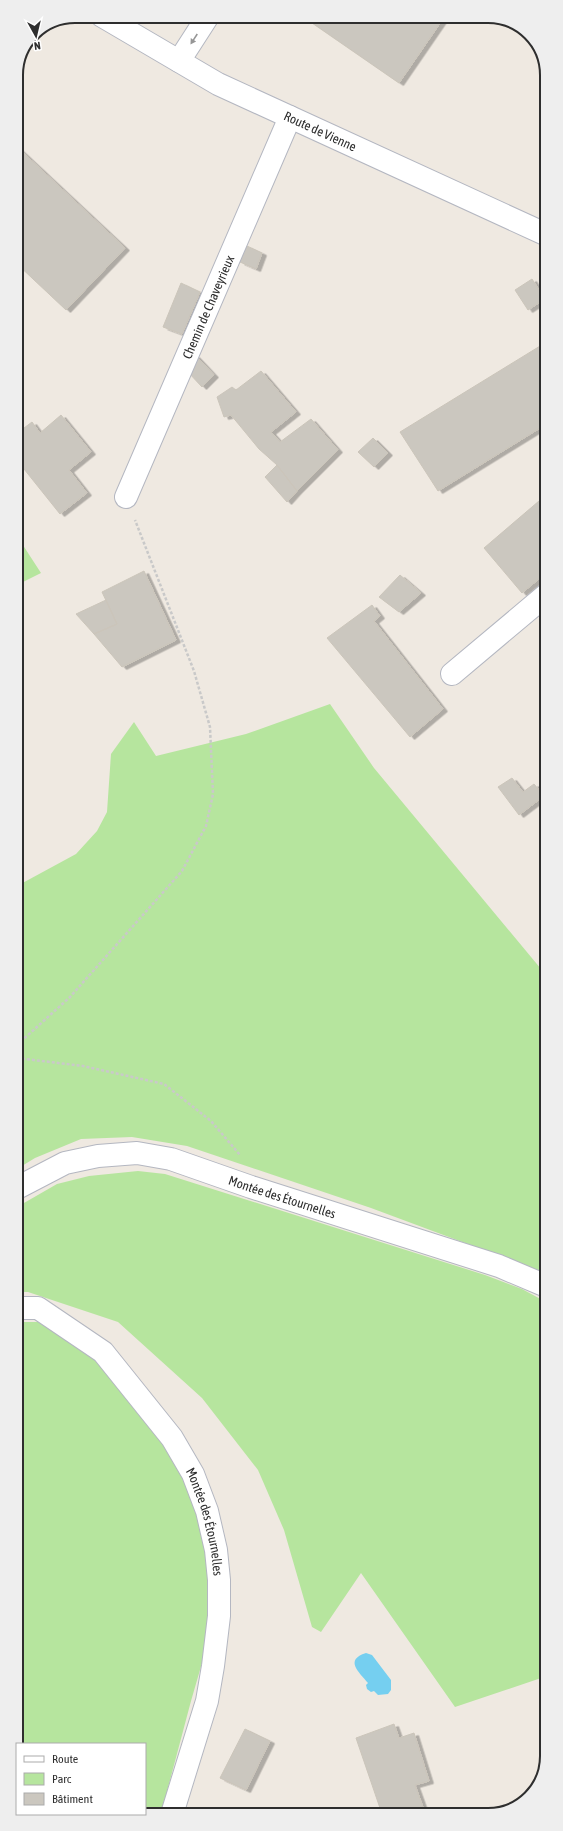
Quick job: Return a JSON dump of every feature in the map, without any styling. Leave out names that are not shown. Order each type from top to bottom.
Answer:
[{"type":"street","name":"Route de Vienne","points":[[114,23],[218,84],[540,232]]},
{"type":"street","points":[[179,61],[203,23]]},
{"type":"street","name":"Chemin de Chaveyrieux","points":[[126,497],[290,117]]},
{"type":"street","points":[[452,674],[540,601]]},
{"type":"street","name":"Montée des Étournelles","points":[[23,1185],[65,1163],[98,1156],[137,1154],[171,1159],[251,1187],[499,1266],[540,1283]]},
{"type":"street","name":"Montée des Étournelles","points":[[23,1308],[38,1308],[103,1352],[172,1438],[193,1474],[208,1511],[216,1550],[219,1616],[207,1701],[174,1808]]},
{"type":"path","points":[[23,1040],[70,997],[182,871],[206,826],[213,794],[210,727],[194,671],[126,497]]},
{"type":"path","points":[[23,1059],[83,1066],[164,1084],[211,1121],[243,1158],[251,1187]]},
{"type":"green space","points":[[23,545],[41,573],[23,582]]},
{"type":"green space","points":[[330,704],[374,768],[540,968],[540,1271],[371,1208],[187,1146],[132,1137],[81,1139],[35,1158],[23,1165],[23,883],[76,854],[97,831],[107,812],[111,754],[134,722],[156,756],[246,734]]},
{"type":"green space","points":[[138,1171],[165,1174],[485,1275],[522,1289],[540,1299],[540,1678],[455,1707],[361,1573],[321,1632],[312,1627],[284,1530],[258,1470],[202,1398],[118,1322],[28,1292],[23,1292],[23,1204],[57,1184],[89,1176]]},
{"type":"green space","points":[[23,1322],[38,1322],[93,1354],[173,1456],[187,1482],[205,1534],[213,1625],[163,1808],[146,1808],[146,1743],[23,1743]]},
{"type":"water","points":[[366,1653],[372,1655],[391,1680],[391,1690],[388,1694],[378,1695],[374,1691],[371,1692],[367,1689],[366,1685],[368,1683],[355,1666],[356,1659]]},
{"type":"building","points":[[312,23],[440,23],[399,83]]},
{"type":"building","points":[[23,153],[125,248],[66,310],[23,270]]},
{"type":"building","points":[[247,246],[262,253],[256,269],[240,262]]},
{"type":"building","points":[[532,279],[540,291],[540,302],[528,310],[515,290]]},
{"type":"building","points":[[181,283],[200,292],[182,334],[163,327]]},
{"type":"building","points":[[540,346],[540,428],[438,491],[400,432]]},
{"type":"building","points":[[195,355],[214,375],[202,387],[188,372]]},
{"type":"building","points":[[261,371],[296,412],[271,432],[280,442],[311,419],[338,450],[297,491],[277,465],[259,449],[231,415],[224,417],[217,397],[232,387],[236,390]]},
{"type":"building","points":[[61,415],[91,452],[69,470],[87,493],[60,514],[23,468],[23,429],[32,422],[40,433]]},
{"type":"building","points":[[373,438],[388,453],[374,467],[358,452]]},
{"type":"building","points":[[277,465],[297,491],[287,502],[265,477]]},
{"type":"building","points":[[540,500],[540,578],[522,593],[484,548]]},
{"type":"building","points":[[144,571],[176,640],[122,667],[94,634],[117,624],[102,592]]},
{"type":"building","points":[[400,575],[421,593],[399,612],[379,597]]},
{"type":"building","points":[[106,600],[117,624],[94,634],[76,614]]},
{"type":"building","points":[[372,605],[380,616],[374,621],[443,709],[410,737],[327,638]]},
{"type":"building","points":[[512,778],[523,792],[534,784],[540,791],[540,799],[519,815],[498,787]]},
{"type":"building","points":[[394,1724],[399,1738],[414,1733],[429,1781],[415,1785],[423,1808],[380,1808],[356,1738]]},
{"type":"building","points":[[245,1729],[270,1741],[246,1790],[220,1778]]}]
